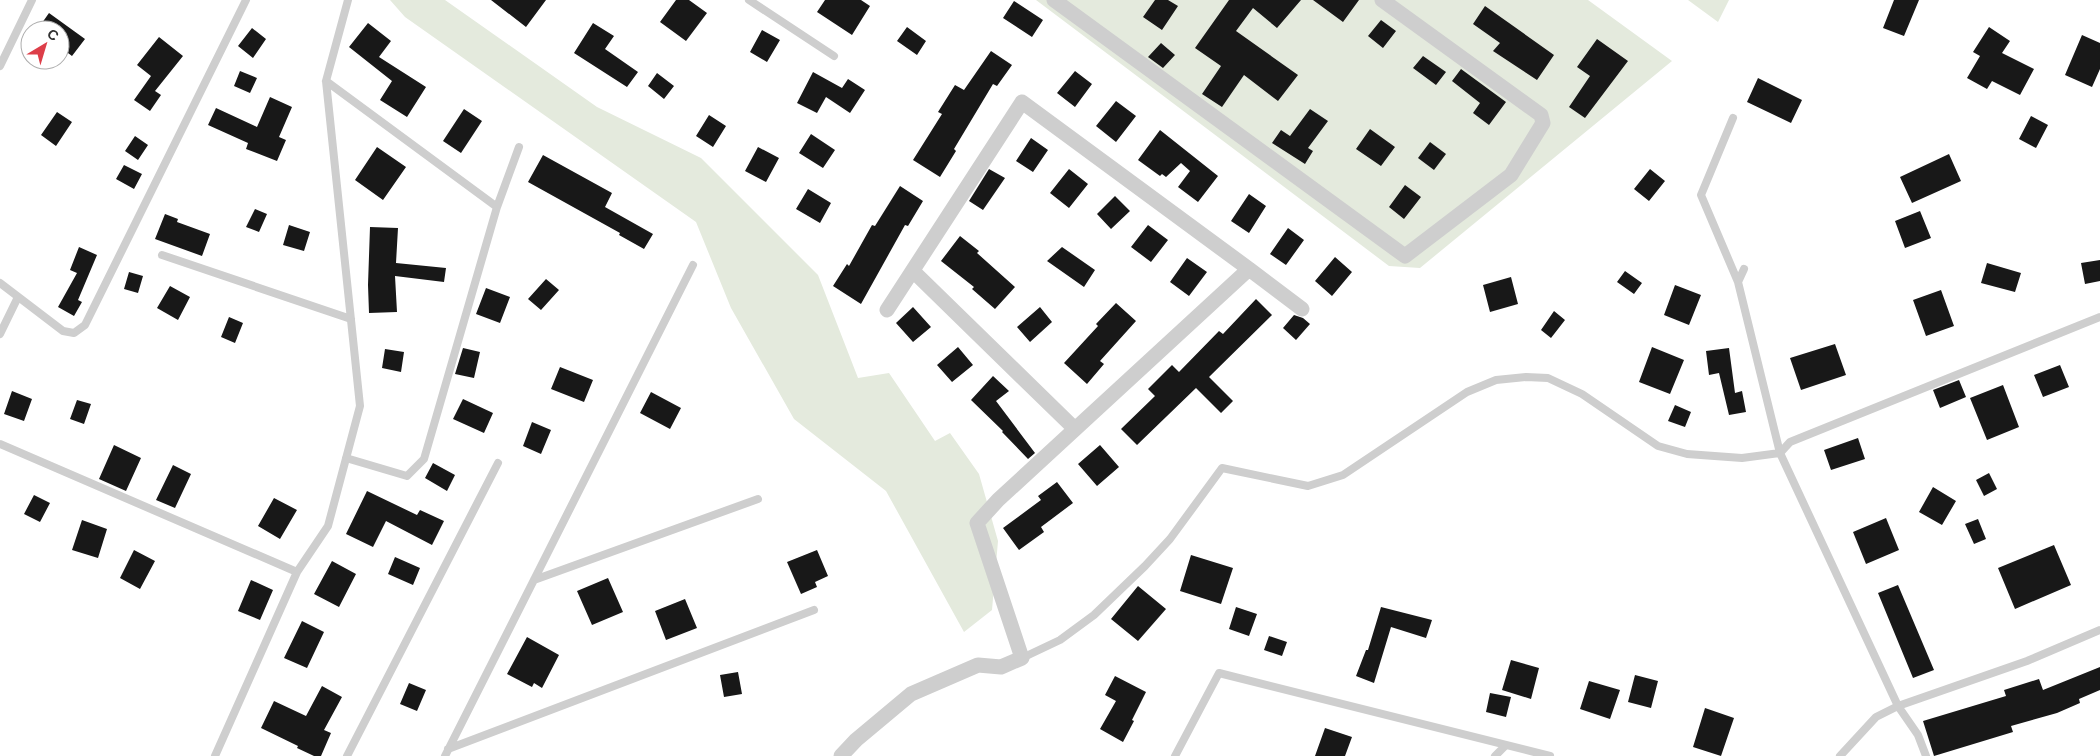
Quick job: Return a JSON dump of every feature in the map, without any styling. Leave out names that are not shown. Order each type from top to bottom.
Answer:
[{"type":"street","points":[[1054,0],[1405,256],[1511,175],[1543,123],[1541,115],[1382,0]]},
{"type":"street","points":[[887,310],[1022,102],[1302,308]]},
{"type":"street","points":[[842,756],[856,740],[911,694],[978,665],[1001,667],[1022,658],[977,524],[998,500],[1249,269]]},
{"type":"street","points":[[913,271],[1075,429]]},
{"type":"lane","points":[[0,66],[32,0]]},
{"type":"lane","points":[[0,284],[63,330],[74,333],[85,325],[246,0]]},
{"type":"lane","points":[[215,756],[297,572],[328,526],[360,406],[326,81],[348,0]]},
{"type":"lane","points":[[749,0],[834,56]]},
{"type":"lane","points":[[326,81],[497,208]]},
{"type":"lane","points":[[1733,118],[1701,195],[1738,282],[1780,453],[1898,706],[1918,734],[1926,756]]},
{"type":"lane","points":[[346,458],[408,476],[424,459],[497,208],[519,147]]},
{"type":"lane","points":[[162,255],[351,319]]},
{"type":"lane","points":[[447,753],[693,265]]},
{"type":"lane","points":[[1738,282],[1744,269]]},
{"type":"lane","points":[[0,334],[18,297]]},
{"type":"lane","points":[[1022,658],[1060,640],[1094,615],[1132,579],[1170,539],[1222,468],[1308,486],[1343,475],[1467,392],[1496,380],[1526,376],[1548,378],[1582,394],[1658,446],[1686,454],[1742,458],[1780,453],[1790,442],[2100,317]]},
{"type":"lane","points":[[0,444],[297,572]]},
{"type":"lane","points":[[347,756],[498,463]]},
{"type":"lane","points":[[534,580],[758,498]]},
{"type":"lane","points":[[447,753],[814,610]]},
{"type":"lane","points":[[1840,756],[1876,717],[1898,706],[2027,661],[2100,630]]},
{"type":"lane","points":[[1175,756],[1219,673],[1550,756]]},
{"type":"lane","points":[[1495,756],[1505,746]]},
{"type":"shaded area","points":[[390,0],[445,0],[597,107],[701,158],[818,275],[858,378],[889,373],[935,441],[950,433],[979,474],[998,541],[992,610],[964,632],[886,491],[794,419],[731,308],[696,222],[405,17]]},
{"type":"shaded area","points":[[1036,0],[1588,0],[1672,61],[1420,268],[1389,266]]},
{"type":"shaded area","points":[[1688,0],[1729,0],[1718,22]]},
{"type":"building","points":[[491,0],[546,0],[526,27]]},
{"type":"building","points":[[676,0],[689,0],[707,13],[686,41],[660,22]]},
{"type":"building","points":[[825,0],[861,0],[870,6],[852,35],[817,12]]},
{"type":"building","points":[[1155,0],[1168,0],[1178,6],[1162,30],[1143,17]]},
{"type":"building","points":[[1229,0],[1301,0],[1277,28],[1253,8],[1236,31],[1298,75],[1278,101],[1244,75],[1222,107],[1202,94],[1221,66],[1195,48]]},
{"type":"building","points":[[1313,0],[1359,0],[1343,22]]},
{"type":"building","points":[[1894,0],[1919,0],[1904,36],[1883,28]]},
{"type":"building","points":[[1014,1],[1043,20],[1032,37],[1003,18]]},
{"type":"building","points":[[1485,6],[1554,55],[1537,80],[1493,51],[1500,43],[1473,24]]},
{"type":"building","points":[[49,13],[59,20],[44,20]]},
{"type":"building","points":[[1381,20],[1396,31],[1383,48],[1368,36]]},
{"type":"building","points":[[368,23],[391,41],[379,57],[426,87],[407,117],[380,100],[392,81],[349,47]]},
{"type":"building","points":[[593,23],[614,36],[605,49],[638,72],[627,87],[574,53]]},
{"type":"building","points":[[907,27],[926,41],[917,55],[897,41]]},
{"type":"building","points":[[1989,27],[2010,41],[2002,53],[2034,69],[2020,95],[1992,81],[1987,89],[1967,78],[1980,56],[1973,52]]},
{"type":"building","points":[[70,28],[85,39],[72,56],[70,54]]},
{"type":"building","points":[[252,28],[266,39],[253,58],[238,46]]},
{"type":"building","points":[[762,30],[780,40],[767,62],[750,52]]},
{"type":"building","points":[[2082,35],[2100,43],[2100,69],[2092,87],[2065,75]]},
{"type":"building","points":[[159,37],[183,56],[155,91],[161,95],[150,111],[134,100],[151,76],[137,65]]},
{"type":"building","points":[[1597,39],[1628,61],[1585,118],[1569,107],[1590,76],[1577,67]]},
{"type":"building","points":[[1161,43],[1175,55],[1163,68],[1148,57]]},
{"type":"building","points":[[991,51],[1012,65],[997,86],[993,84],[954,149],[956,151],[940,177],[913,160],[942,114],[938,112],[955,85],[964,90]]},
{"type":"building","points":[[1423,56],[1446,72],[1436,85],[1413,68]]},
{"type":"building","points":[[1461,69],[1506,102],[1489,125],[1473,113],[1480,103],[1452,81]]},
{"type":"building","points":[[240,71],[257,78],[250,93],[234,86]]},
{"type":"building","points":[[1075,71],[1092,84],[1075,107],[1057,93]]},
{"type":"building","points":[[813,72],[842,88],[848,79],[865,90],[850,113],[826,97],[817,113],[797,103]]},
{"type":"building","points":[[657,73],[674,86],[664,99],[648,86]]},
{"type":"building","points":[[1758,78],[1802,100],[1791,123],[1747,102]]},
{"type":"building","points":[[270,97],[292,107],[279,137],[286,140],[277,161],[246,149],[248,143],[208,125],[216,108],[257,127]]},
{"type":"building","points":[[1116,101],[1136,116],[1116,142],[1096,126]]},
{"type":"building","points":[[464,109],[482,121],[461,153],[443,141]]},
{"type":"building","points":[[1310,109],[1328,121],[1308,148],[1313,151],[1305,164],[1272,143],[1281,130],[1290,136]]},
{"type":"building","points":[[57,112],[72,122],[56,146],[41,135]]},
{"type":"building","points":[[709,115],[726,126],[713,147],[696,136]]},
{"type":"building","points":[[2031,116],[2048,125],[2036,148],[2019,139]]},
{"type":"building","points":[[1370,129],[1395,147],[1381,166],[1356,149]]},
{"type":"building","points":[[1160,130],[1218,176],[1198,202],[1178,187],[1190,171],[1181,163],[1166,177],[1162,174],[1160,176],[1138,160]]},
{"type":"building","points":[[811,134],[835,150],[823,168],[799,153]]},
{"type":"building","points":[[135,136],[148,145],[138,160],[125,151]]},
{"type":"building","points":[[1031,138],[1048,150],[1033,172],[1016,161]]},
{"type":"building","points":[[1430,142],[1446,154],[1434,170],[1418,158]]},
{"type":"building","points":[[377,147],[406,167],[383,200],[355,180]]},
{"type":"building","points":[[758,147],[779,158],[766,182],[745,171]]},
{"type":"building","points":[[1949,154],[1961,181],[1912,203],[1900,177]]},
{"type":"building","points":[[543,155],[612,193],[605,207],[653,234],[644,249],[619,235],[620,233],[528,182]]},
{"type":"building","points":[[124,165],[142,174],[134,189],[116,179]]},
{"type":"building","points":[[989,169],[1005,178],[983,210],[969,201]]},
{"type":"building","points":[[1069,169],[1088,184],[1069,208],[1050,193]]},
{"type":"building","points":[[1650,169],[1665,181],[1649,201],[1634,189]]},
{"type":"building","points":[[1405,185],[1421,197],[1404,219],[1389,207]]},
{"type":"building","points":[[900,186],[923,201],[908,226],[905,225],[861,304],[833,286],[847,264],[849,266],[872,225],[875,226]]},
{"type":"building","points":[[808,189],[831,203],[820,223],[796,209]]},
{"type":"building","points":[[1249,194],[1266,206],[1249,233],[1231,221]]},
{"type":"building","points":[[1115,196],[1130,211],[1111,229],[1097,214]]},
{"type":"building","points":[[255,209],[267,214],[259,232],[246,227]]},
{"type":"building","points":[[1920,211],[1931,238],[1905,248],[1895,221]]},
{"type":"building","points":[[165,214],[178,219],[177,222],[210,234],[202,256],[155,239]]},
{"type":"building","points":[[289,225],[310,232],[304,251],[283,245]]},
{"type":"building","points":[[1148,225],[1168,240],[1151,262],[1131,247]]},
{"type":"building","points":[[370,227],[398,228],[396,263],[446,268],[444,282],[395,276],[397,312],[369,313]]},
{"type":"building","points":[[1288,228],[1304,240],[1286,265],[1270,254]]},
{"type":"building","points":[[960,236],[979,251],[977,253],[1015,287],[995,309],[972,289],[974,287],[941,261]]},
{"type":"building","points":[[79,247],[97,255],[78,300],[82,302],[74,316],[58,307],[77,273],[70,270]]},
{"type":"building","points":[[1062,247],[1095,270],[1084,287],[1047,261]]},
{"type":"building","points":[[1335,257],[1352,272],[1332,296],[1315,281]]},
{"type":"building","points":[[1187,258],[1207,272],[1189,296],[1170,282]]},
{"type":"building","points":[[2100,260],[2100,281],[2085,284],[2081,263]]},
{"type":"building","points":[[1987,263],[2021,273],[2015,292],[1981,283]]},
{"type":"building","points":[[1625,271],[1642,283],[1634,294],[1617,282]]},
{"type":"building","points":[[129,272],[143,276],[138,293],[124,289]]},
{"type":"building","points":[[1511,277],[1518,304],[1490,312],[1483,285]]},
{"type":"building","points":[[546,279],[559,290],[541,310],[528,299]]},
{"type":"building","points":[[1675,285],[1701,295],[1689,325],[1664,315]]},
{"type":"building","points":[[170,286],[190,297],[178,320],[157,308]]},
{"type":"building","points":[[486,288],[510,297],[500,323],[476,314]]},
{"type":"building","points":[[1941,290],[1954,326],[1926,336],[1913,300]]},
{"type":"building","points":[[1256,299],[1272,315],[1209,377],[1233,401],[1221,413],[1196,388],[1137,445],[1121,429],[1155,396],[1148,389],[1172,365],[1179,372],[1219,331],[1223,334]]},
{"type":"building","points":[[1116,303],[1136,321],[1100,361],[1104,364],[1087,384],[1064,363]]},
{"type":"building","points":[[913,307],[931,327],[913,342],[896,323]]},
{"type":"building","points":[[1040,307],[1052,322],[1030,342],[1017,327]]},
{"type":"building","points":[[1554,311],[1565,320],[1551,338],[1541,330]]},
{"type":"building","points":[[1294,315],[1303,318],[1310,324],[1296,340],[1283,328]]},
{"type":"building","points":[[229,317],[243,323],[235,343],[221,337]]},
{"type":"building","points":[[1835,344],[1846,375],[1801,390],[1790,358]]},
{"type":"building","points":[[958,347],[973,365],[952,382],[937,365]]},
{"type":"building","points":[[1652,347],[1684,360],[1670,394],[1639,382]]},
{"type":"building","points":[[463,348],[480,352],[474,378],[455,374]]},
{"type":"building","points":[[1729,348],[1735,393],[1742,391],[1746,412],[1729,415],[1719,373],[1709,375],[1706,351]]},
{"type":"building","points":[[385,349],[404,352],[401,372],[382,368]]},
{"type":"building","points":[[2060,365],[2069,387],[2043,397],[2034,375]]},
{"type":"building","points":[[560,367],[593,380],[584,402],[551,389]]},
{"type":"building","points":[[993,376],[1009,391],[996,401],[1035,453],[1028,459],[971,400]]},
{"type":"building","points":[[1959,380],[1966,397],[1940,408],[1933,390]]},
{"type":"building","points":[[2003,385],[2019,427],[1987,440],[1970,398]]},
{"type":"building","points":[[12,391],[32,399],[24,421],[4,414]]},
{"type":"building","points":[[651,392],[681,408],[670,429],[640,413]]},
{"type":"building","points":[[463,399],[493,413],[484,433],[453,419]]},
{"type":"building","points":[[77,400],[91,404],[84,424],[70,419]]},
{"type":"building","points":[[1675,405],[1691,412],[1685,427],[1668,421]]},
{"type":"building","points":[[532,422],[551,430],[541,454],[523,446]]},
{"type":"building","points":[[1858,438],[1865,459],[1831,470],[1824,450]]},
{"type":"building","points":[[114,445],[141,458],[126,491],[99,479]]},
{"type":"building","points":[[1100,445],[1119,467],[1097,486],[1078,464]]},
{"type":"building","points":[[433,463],[455,475],[447,491],[425,478]]},
{"type":"building","points":[[173,465],[191,474],[175,508],[156,500]]},
{"type":"building","points":[[1989,473],[1997,489],[1984,496],[1976,480]]},
{"type":"building","points":[[1057,482],[1073,503],[1041,527],[1044,532],[1019,550],[1003,528],[1041,500],[1038,496]]},
{"type":"building","points":[[1933,487],[1956,501],[1942,525],[1919,512]]},
{"type":"building","points":[[367,491],[417,515],[420,510],[444,521],[432,545],[386,521],[373,547],[346,534]]},
{"type":"building","points":[[34,495],[50,503],[40,522],[24,514]]},
{"type":"building","points":[[274,498],[297,510],[280,539],[258,526]]},
{"type":"building","points":[[1886,518],[1899,550],[1866,564],[1853,532]]},
{"type":"building","points":[[1978,519],[1986,539],[1974,544],[1965,524]]},
{"type":"building","points":[[82,520],[107,529],[98,558],[72,550]]},
{"type":"building","points":[[2054,545],[2071,585],[2015,609],[1998,568]]},
{"type":"building","points":[[134,550],[155,561],[140,589],[120,578]]},
{"type":"building","points":[[817,550],[828,576],[815,582],[817,587],[801,594],[787,562]]},
{"type":"building","points":[[1191,555],[1233,568],[1221,604],[1180,591]]},
{"type":"building","points":[[395,557],[420,568],[413,585],[388,574]]},
{"type":"building","points":[[332,561],[356,574],[339,607],[314,594]]},
{"type":"building","points":[[608,578],[623,612],[592,625],[577,591]]},
{"type":"building","points":[[251,580],[273,590],[260,620],[238,611]]},
{"type":"building","points":[[1898,585],[1934,670],[1913,678],[1878,593]]},
{"type":"building","points":[[1138,586],[1166,609],[1138,641],[1111,619]]},
{"type":"building","points":[[685,599],[697,628],[666,640],[655,611]]},
{"type":"building","points":[[1236,607],[1257,614],[1249,636],[1229,629]]},
{"type":"building","points":[[1381,607],[1432,620],[1426,638],[1391,627],[1374,683],[1356,676],[1366,650],[1368,650]]},
{"type":"building","points":[[302,621],[324,632],[307,668],[284,658]]},
{"type":"building","points":[[1269,636],[1287,642],[1282,656],[1264,650]]},
{"type":"building","points":[[527,637],[559,655],[542,688],[534,683],[532,687],[507,674]]},
{"type":"building","points":[[1511,660],[1539,668],[1531,699],[1502,690]]},
{"type":"building","points":[[2100,667],[2100,690],[2079,699],[2080,703],[2057,713],[2011,726],[2013,732],[1934,756],[1923,721],[2006,696],[2004,690],[2039,679],[2043,690]]},
{"type":"building","points":[[738,672],[742,694],[724,697],[720,675]]},
{"type":"building","points":[[1635,675],[1658,681],[1651,708],[1628,702]]},
{"type":"building","points":[[1115,676],[1146,692],[1123,742],[1100,729],[1116,701],[1105,695]]},
{"type":"building","points":[[1589,681],[1620,690],[1610,719],[1580,709]]},
{"type":"building","points":[[409,683],[426,690],[417,711],[400,704]]},
{"type":"building","points":[[322,686],[342,697],[324,730],[331,733],[321,756],[314,756],[261,728],[274,701],[306,716]]},
{"type":"building","points":[[1490,693],[1511,697],[1506,717],[1486,712]]},
{"type":"building","points":[[1705,708],[1734,718],[1721,756],[1693,747]]},
{"type":"building","points":[[1325,728],[1352,737],[1345,756],[1315,756]]}]
